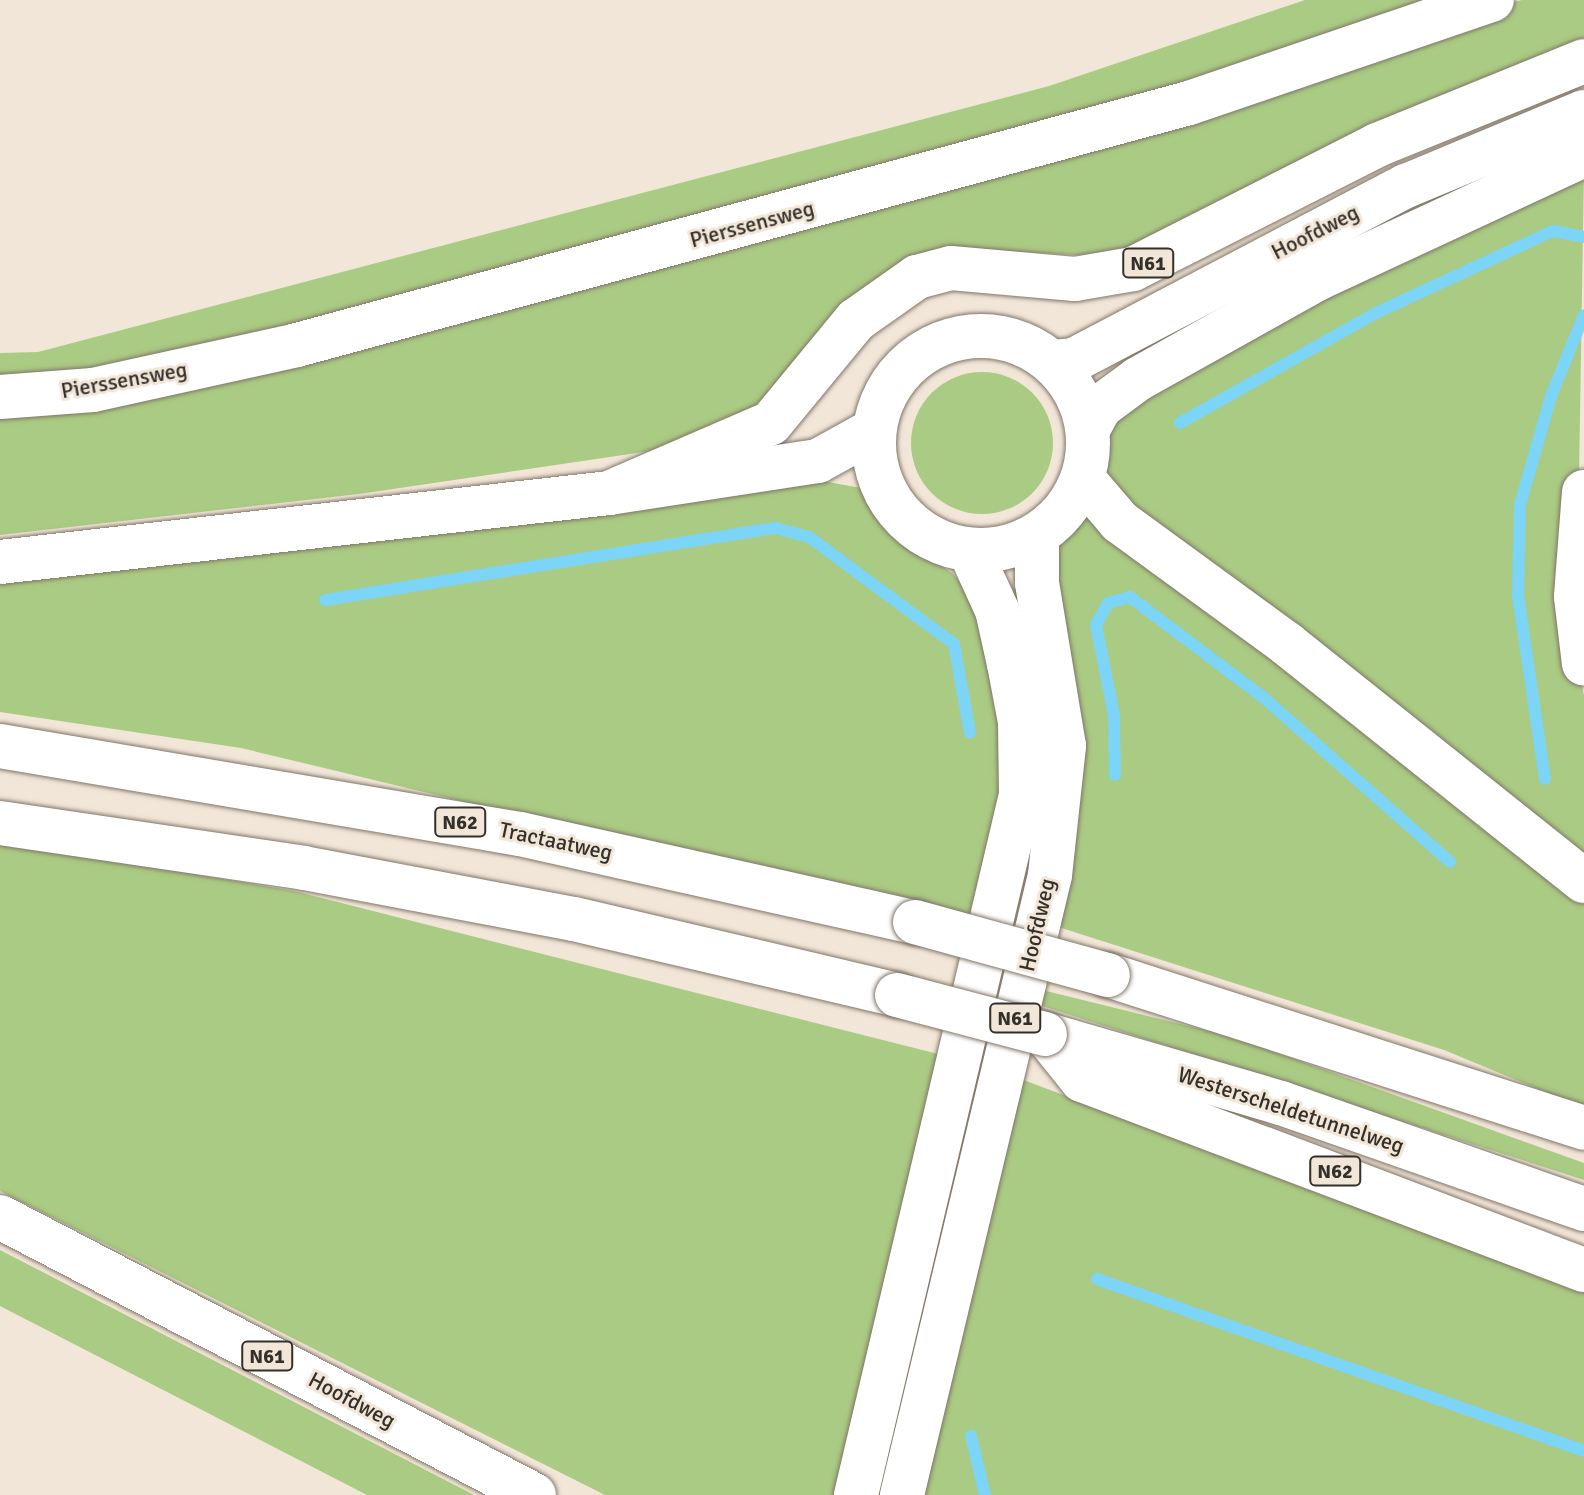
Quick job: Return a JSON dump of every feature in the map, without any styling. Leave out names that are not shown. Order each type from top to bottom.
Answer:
[{"type":"main road","name":"Pierssensweg","points":[[0,397],[93,390],[313,341],[1189,103],[1492,0]]},
{"type":"main road","name":"N61","points":[[609,493],[771,423],[856,320],[917,277],[951,268],[1075,279],[1133,269],[1377,145],[1584,61]]},
{"type":"main road","name":"Hoofdweg","points":[[1052,362],[1088,353],[1406,186],[1584,112]]},
{"type":"main road","name":"Hoofdweg","points":[[1088,429],[1100,407],[1138,379],[1319,278],[1584,155]]},
{"type":"main road","points":[[994,337],[1052,362],[1079,400],[1088,429],[1084,480],[1065,513],[1037,536],[1004,549],[970,551],[929,537],[897,510],[878,473],[874,430],[897,375],[945,341],[994,337]]},
{"type":"main road","points":[[0,562],[609,493],[818,461],[874,430]]},
{"type":"main road","points":[[1084,480],[1120,522],[1287,644],[1584,881]]},
{"type":"main road","points":[[1584,492],[1576,597],[1584,664]]},
{"type":"main road","name":"Hoofdweg","points":[[902,1495],[1050,875],[1064,746],[1037,583],[1037,536]]},
{"type":"main road","name":"Hoofdweg","points":[[856,1495],[1021,795],[1020,722],[1009,664],[997,610],[970,551]]},
{"type":"main road","name":"Tractaatweg","points":[[0,746],[490,828],[915,922],[1108,975],[1584,1128]]},
{"type":"main road","name":"Westerscheldetunnelweg","points":[[0,823],[424,891],[897,995],[1045,1034],[1086,1064],[1281,1103],[1584,1209]]},
{"type":"main road","name":"N62","points":[[1086,1064],[1584,1270]]},
{"type":"main road","name":"Hoofdweg","points":[[0,1217],[534,1495]]},
{"type":"green space","points":[[1305,0],[1445,0],[1264,64],[240,345],[0,383],[0,353],[38,352],[1049,86]]},
{"type":"green space","points":[[1522,0],[1584,0],[1584,49],[1115,257],[964,249],[766,406],[657,450],[359,494],[0,535],[0,412]]},
{"type":"green space","points":[[1584,170],[1576,661],[1584,695],[1584,866],[1148,526],[1102,473],[1105,426],[1148,389],[1345,276]]},
{"type":"green space","points":[[982,372],[1009,378],[1032,393],[1047,416],[1053,443],[1047,470],[1032,493],[1009,508],[982,514],[955,508],[932,493],[917,470],[911,443],[917,416],[932,393],[955,378]]},
{"type":"green space","points":[[806,478],[861,488],[883,526],[952,573],[988,613],[1011,722],[984,927],[241,748],[0,712],[0,573]]},
{"type":"green space","points":[[1089,511],[1584,900],[1584,1108],[1444,1050],[1049,924],[1055,541]]},
{"type":"green space","points":[[0,841],[294,891],[946,1056],[835,1495],[605,1495],[0,1191]]},
{"type":"green space","points":[[1034,988],[1233,1037],[1584,1163],[1584,1180],[1030,1002]]},
{"type":"green space","points":[[1018,1078],[1584,1289],[1584,1495],[921,1495]]},
{"type":"green space","points":[[0,1250],[474,1495],[367,1495],[0,1306]]},
{"type":"waterway","points":[[1180,423],[1376,313],[1553,231],[1584,237]]},
{"type":"waterway","points":[[1545,779],[1518,597],[1520,505],[1551,396],[1584,315]]},
{"type":"waterway","points":[[325,600],[775,528],[809,537],[954,644],[970,733]]},
{"type":"waterway","points":[[1115,775],[1114,715],[1096,625],[1108,603],[1130,597],[1264,698],[1450,862]]},
{"type":"waterway","points":[[1097,1279],[1584,1451]]},
{"type":"waterway","points":[[971,1436],[985,1495]]}]
